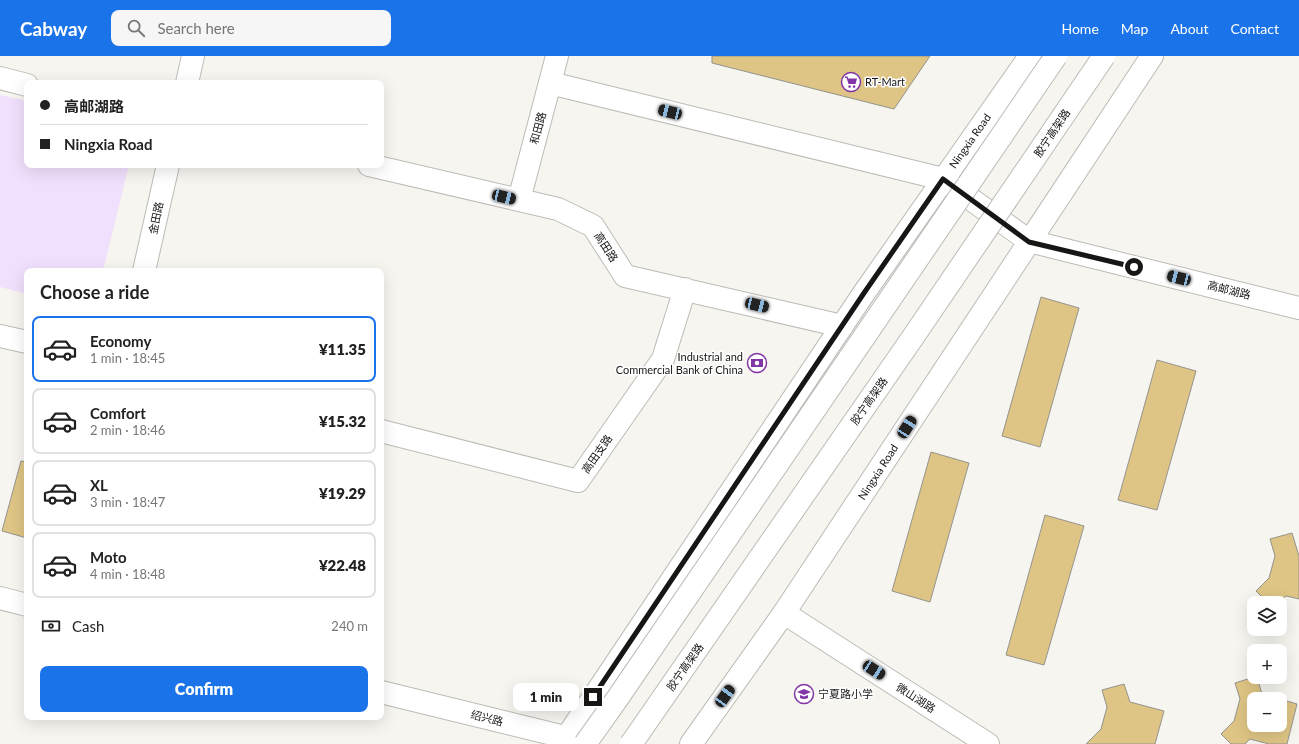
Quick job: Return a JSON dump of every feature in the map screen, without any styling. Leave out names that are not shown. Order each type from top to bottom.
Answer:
[{"type":"main road","points":[[188,80],[193,56]]},
{"type":"main road","name":"和田路","points":[[519,200],[557,56]]},
{"type":"main road","name":"Ningxia Road","points":[[571,742],[842,326],[1030,56]]},
{"type":"main road","points":[[571,742],[617,700],[1056,56]]},
{"type":"main road","name":"胶宁高架路","points":[[631,744],[902,353],[1104,56]]},
{"type":"main road","name":"Ningxia Road","points":[[691,744],[784,613],[1152,56]]},
{"type":"main road","points":[[0,78],[24,83]]},
{"type":"main road","points":[[550,83],[943,179]]},
{"type":"main road","name":"金田路","points":[[145,268],[167,168]]},
{"type":"main road","name":"高田路","points":[[382,168],[558,209],[593,226],[625,276],[842,326]]},
{"type":"main road","name":"高邮湖路","points":[[943,179],[1029,242],[1299,308]]},
{"type":"main road","name":"高田支路","points":[[384,432],[578,481],[663,359],[685,289]]},
{"type":"main road","points":[[0,336],[24,341]]},
{"type":"main road","points":[[0,598],[24,604]]},
{"type":"main road","name":"微山湖路","points":[[784,613],[988,744]]},
{"type":"main road","name":"绍兴路","points":[[384,693],[571,742],[594,744]]},
{"type":"shaded area","points":[[0,95],[24,100],[24,168],[128,168],[104,268],[24,268],[24,293],[0,287]]},
{"type":"building","name":"RT-Mart","points":[[712,56],[930,56],[894,109],[712,63]]},
{"type":"building","points":[[1041,297],[1079,308],[1040,447],[1002,436]]},
{"type":"building","points":[[1157,360],[1196,371],[1157,510],[1118,500]]},
{"type":"building","points":[[931,452],[969,463],[930,602],[892,591]]},
{"type":"building","points":[[21,461],[24,462],[24,537],[2,531]]},
{"type":"building","points":[[1045,515],[1084,526],[1044,665],[1006,655]]},
{"type":"building","points":[[1292,533],[1299,556],[1299,599],[1287,596],[1261,596],[1256,591],[1269,578],[1275,556],[1270,539]]},
{"type":"building","points":[[1247,679],[1247,684],[1259,684],[1261,692],[1247,692],[1247,732],[1287,732],[1287,701],[1297,704],[1287,744],[1269,744],[1250,739],[1245,744],[1231,744],[1221,734],[1234,721],[1240,699],[1235,683]]},
{"type":"building","points":[[1124,684],[1130,702],[1164,711],[1155,744],[1086,744],[1101,729],[1107,707],[1102,690]]},
{"type":"place","name":"RT-Mart","points":[[851,82]]},
{"type":"place","name":"Industrial and Commercial Bank of China","points":[[757,363]]},
{"type":"place","name":"宁夏路小学","points":[[804,694]]},
{"type":"route","points":[[593,697],[864,293],[943,179],[1029,242],[1134,267]]}]
